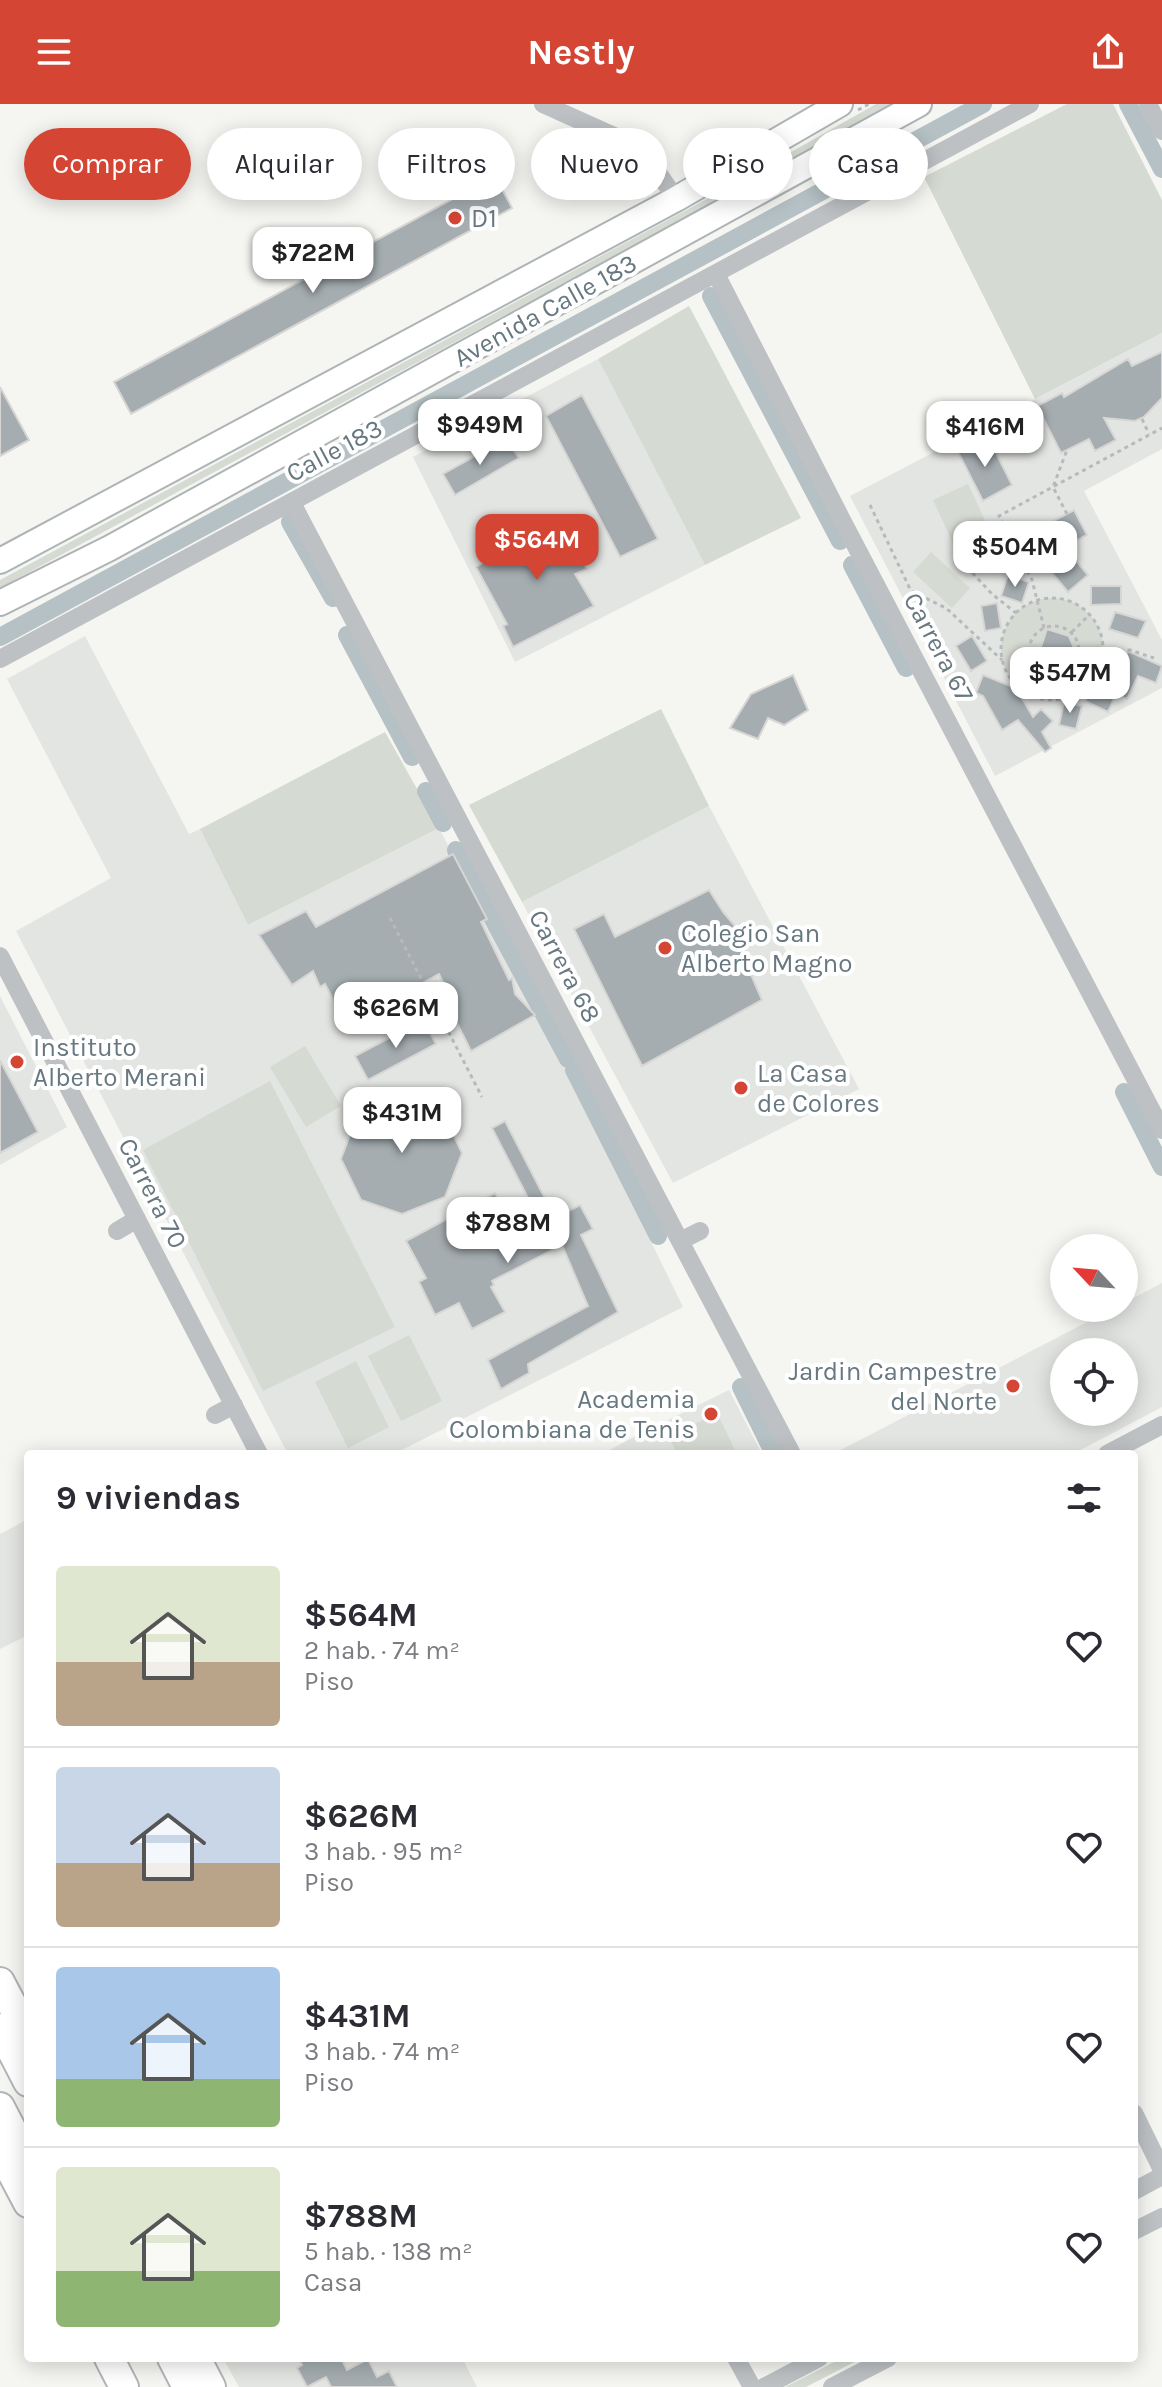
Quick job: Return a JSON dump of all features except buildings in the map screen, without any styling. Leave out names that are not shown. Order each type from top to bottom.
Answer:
[{"type":"highway","points":[[0,1982],[19,2024],[24,2056]]},
{"type":"highway","points":[[0,2107],[24,2153]]},
{"type":"highway","points":[[0,2150],[24,2195]]},
{"type":"highway","points":[[111,2362],[124,2387]]},
{"type":"highway","points":[[132,2362],[145,2387]]},
{"type":"highway","points":[[174,2362],[187,2387]]},
{"type":"highway","points":[[198,2362],[211,2387]]},
{"type":"main road","name":"Avenida Calle 183","points":[[0,561],[676,199],[840,104]]},
{"type":"main road","name":"Avenida Calle 183","points":[[0,603],[180,510],[919,104]]},
{"type":"street","points":[[543,104],[614,136],[648,158],[676,199]]},
{"type":"street","name":"Calle 183","points":[[0,659],[1030,104]]},
{"type":"street","points":[[1148,104],[1162,131]]},
{"type":"street","name":"Carrera 67","points":[[716,274],[1162,1130]]},
{"type":"street","name":"Carrera 68","points":[[292,503],[790,1450]]},
{"type":"street","name":"Carrera 70","points":[[0,956],[257,1450]]},
{"type":"street","points":[[117,1231],[137,1219]]},
{"type":"street","points":[[680,1241],[700,1231]]},
{"type":"street","points":[[215,1415],[234,1405]]},
{"type":"street","points":[[1117,1450],[1154,1436]]},
{"type":"street","points":[[1138,2122],[1162,2173],[1138,2188]]},
{"type":"street","points":[[1138,2229],[1162,2217]]},
{"type":"street","points":[[738,2362],[752,2387]]},
{"type":"street","points":[[764,2387],[811,2362]]},
{"type":"street","points":[[832,2387],[880,2362]]},
{"type":"path","points":[[1142,419],[1149,434]]},
{"type":"path","points":[[1044,628],[1032,580],[999,516],[1162,428]]},
{"type":"path","points":[[1067,450],[1053,487],[1067,514]]},
{"type":"path","points":[[870,505],[911,591],[946,608],[1002,660]]},
{"type":"path","points":[[967,567],[992,594],[1016,613]]},
{"type":"path","points":[[1048,598],[1065,600],[1082,607],[1102,634],[1103,654],[1099,669],[1091,683],[1075,695],[1045,700],[1031,697],[1008,676],[1002,660],[1001,644],[1006,627],[1016,613],[1037,601],[1048,598]]},
{"type":"path","points":[[1071,633],[1089,615]]},
{"type":"path","points":[[1060,627],[1071,633],[1078,643],[1079,651],[1073,667],[1063,674],[1047,674],[1036,668],[1029,654],[1033,639],[1044,628],[1060,627]]},
{"type":"path","points":[[1079,651],[1103,654],[1130,650],[1154,658]]},
{"type":"path","points":[[1045,700],[1047,674]]},
{"type":"path","points":[[1063,674],[1075,695]]},
{"type":"path","points":[[390,918],[482,1097]]},
{"type":"shaded area","points":[[876,104],[895,104],[851,128],[834,128]]},
{"type":"shaded area","points":[[1067,104],[1113,104],[1162,200],[1162,333],[1035,399],[928,185],[928,175]]},
{"type":"shaded area","points":[[809,142],[809,151],[793,159],[793,151]]},
{"type":"shaded area","points":[[705,200],[717,200],[0,588],[0,580]]},
{"type":"shaded area","points":[[689,306],[801,518],[705,565],[598,359]]},
{"type":"shaded area","points":[[1162,333],[1162,449],[1084,491],[1162,640],[1162,688],[995,776],[850,496]]},
{"type":"shaded area","points":[[598,359],[705,565],[515,662],[413,457]]},
{"type":"shaded area","points":[[968,484],[998,548],[963,565],[933,500]]},
{"type":"shaded area","points":[[931,552],[970,588],[952,608],[913,572]]},
{"type":"shaded area","points":[[1052,598],[1071,602],[1088,613],[1099,630],[1103,649],[1099,668],[1088,685],[1071,696],[1052,700],[1033,696],[1016,685],[1005,668],[1001,649],[1005,630],[1016,613],[1033,602]]},
{"type":"shaded area","points":[[85,636],[189,834],[200,829],[248,925],[439,828],[563,1062],[683,1307],[402,1450],[286,1450],[16,931],[111,878],[7,679]]},
{"type":"shaded area","points":[[661,709],[709,806],[522,902],[469,805]]},
{"type":"shaded area","points":[[385,732],[439,828],[248,925],[200,829]]},
{"type":"shaded area","name":"Colegio San Alberto Magno","points":[[709,806],[859,1089],[673,1183],[522,902]]},
{"type":"shaded area","name":"Instituto Alberto Merani","points":[[0,996],[67,1127],[0,1165]]},
{"type":"shaded area","points":[[305,1046],[341,1106],[306,1127],[270,1067]]},
{"type":"shaded area","points":[[270,1081],[395,1327],[263,1391],[143,1150]]},
{"type":"shaded area","name":"Jardin Campestre del Norte","points":[[1162,1283],[1162,1407],[1138,1420],[1138,1338],[1056,1338],[1087,1322],[1138,1322],[1138,1296]]},
{"type":"shaded area","points":[[409,1335],[442,1401],[401,1421],[368,1356]]},
{"type":"shaded area","name":"Jardin Campestre del Norte","points":[[1050,1341],[1050,1426],[1126,1426],[1081,1450],[841,1450]]},
{"type":"shaded area","points":[[356,1361],[389,1427],[348,1448],[315,1382]]},
{"type":"shaded area","name":"Academia Colombiana de Tenis","points":[[729,1390],[760,1450],[610,1450]]},
{"type":"shaded area","points":[[717,1413],[735,1450],[675,1450],[669,1437]]},
{"type":"shaded area","points":[[24,1521],[24,1637],[0,1649],[0,1534]]},
{"type":"shaded area","points":[[225,2362],[464,2362],[477,2387],[239,2387]]},
{"type":"shaded area","points":[[834,2362],[854,2362],[806,2387],[785,2387]]},
{"type":"waterway","points":[[0,637],[983,104]]},
{"type":"waterway","points":[[1128,104],[1162,169]]},
{"type":"waterway","points":[[711,296],[840,541]]},
{"type":"waterway","points":[[290,522],[333,598]]},
{"type":"waterway","points":[[849,559],[852,565]]},
{"type":"waterway","points":[[852,565],[906,668]]},
{"type":"waterway","points":[[347,635],[412,757]]},
{"type":"waterway","points":[[426,791],[443,823]]},
{"type":"waterway","points":[[456,850],[568,1059]]},
{"type":"waterway","points":[[574,1070],[658,1236]]},
{"type":"waterway","points":[[1124,1092],[1162,1167]]},
{"type":"waterway","points":[[741,1387],[772,1450]]},
{"type":"place","name":"D1","points":[[455,218]]},
{"type":"place","name":"Colegio San Alberto Magno","points":[[665,948]]},
{"type":"place","name":"Instituto Alberto Merani","points":[[17,1062]]},
{"type":"place","name":"La Casa de Colores","points":[[741,1088]]},
{"type":"place","name":"Jardin Campestre del Norte","points":[[1013,1386]]},
{"type":"place","name":"Academia Colombiana de Tenis","points":[[711,1414]]}]
